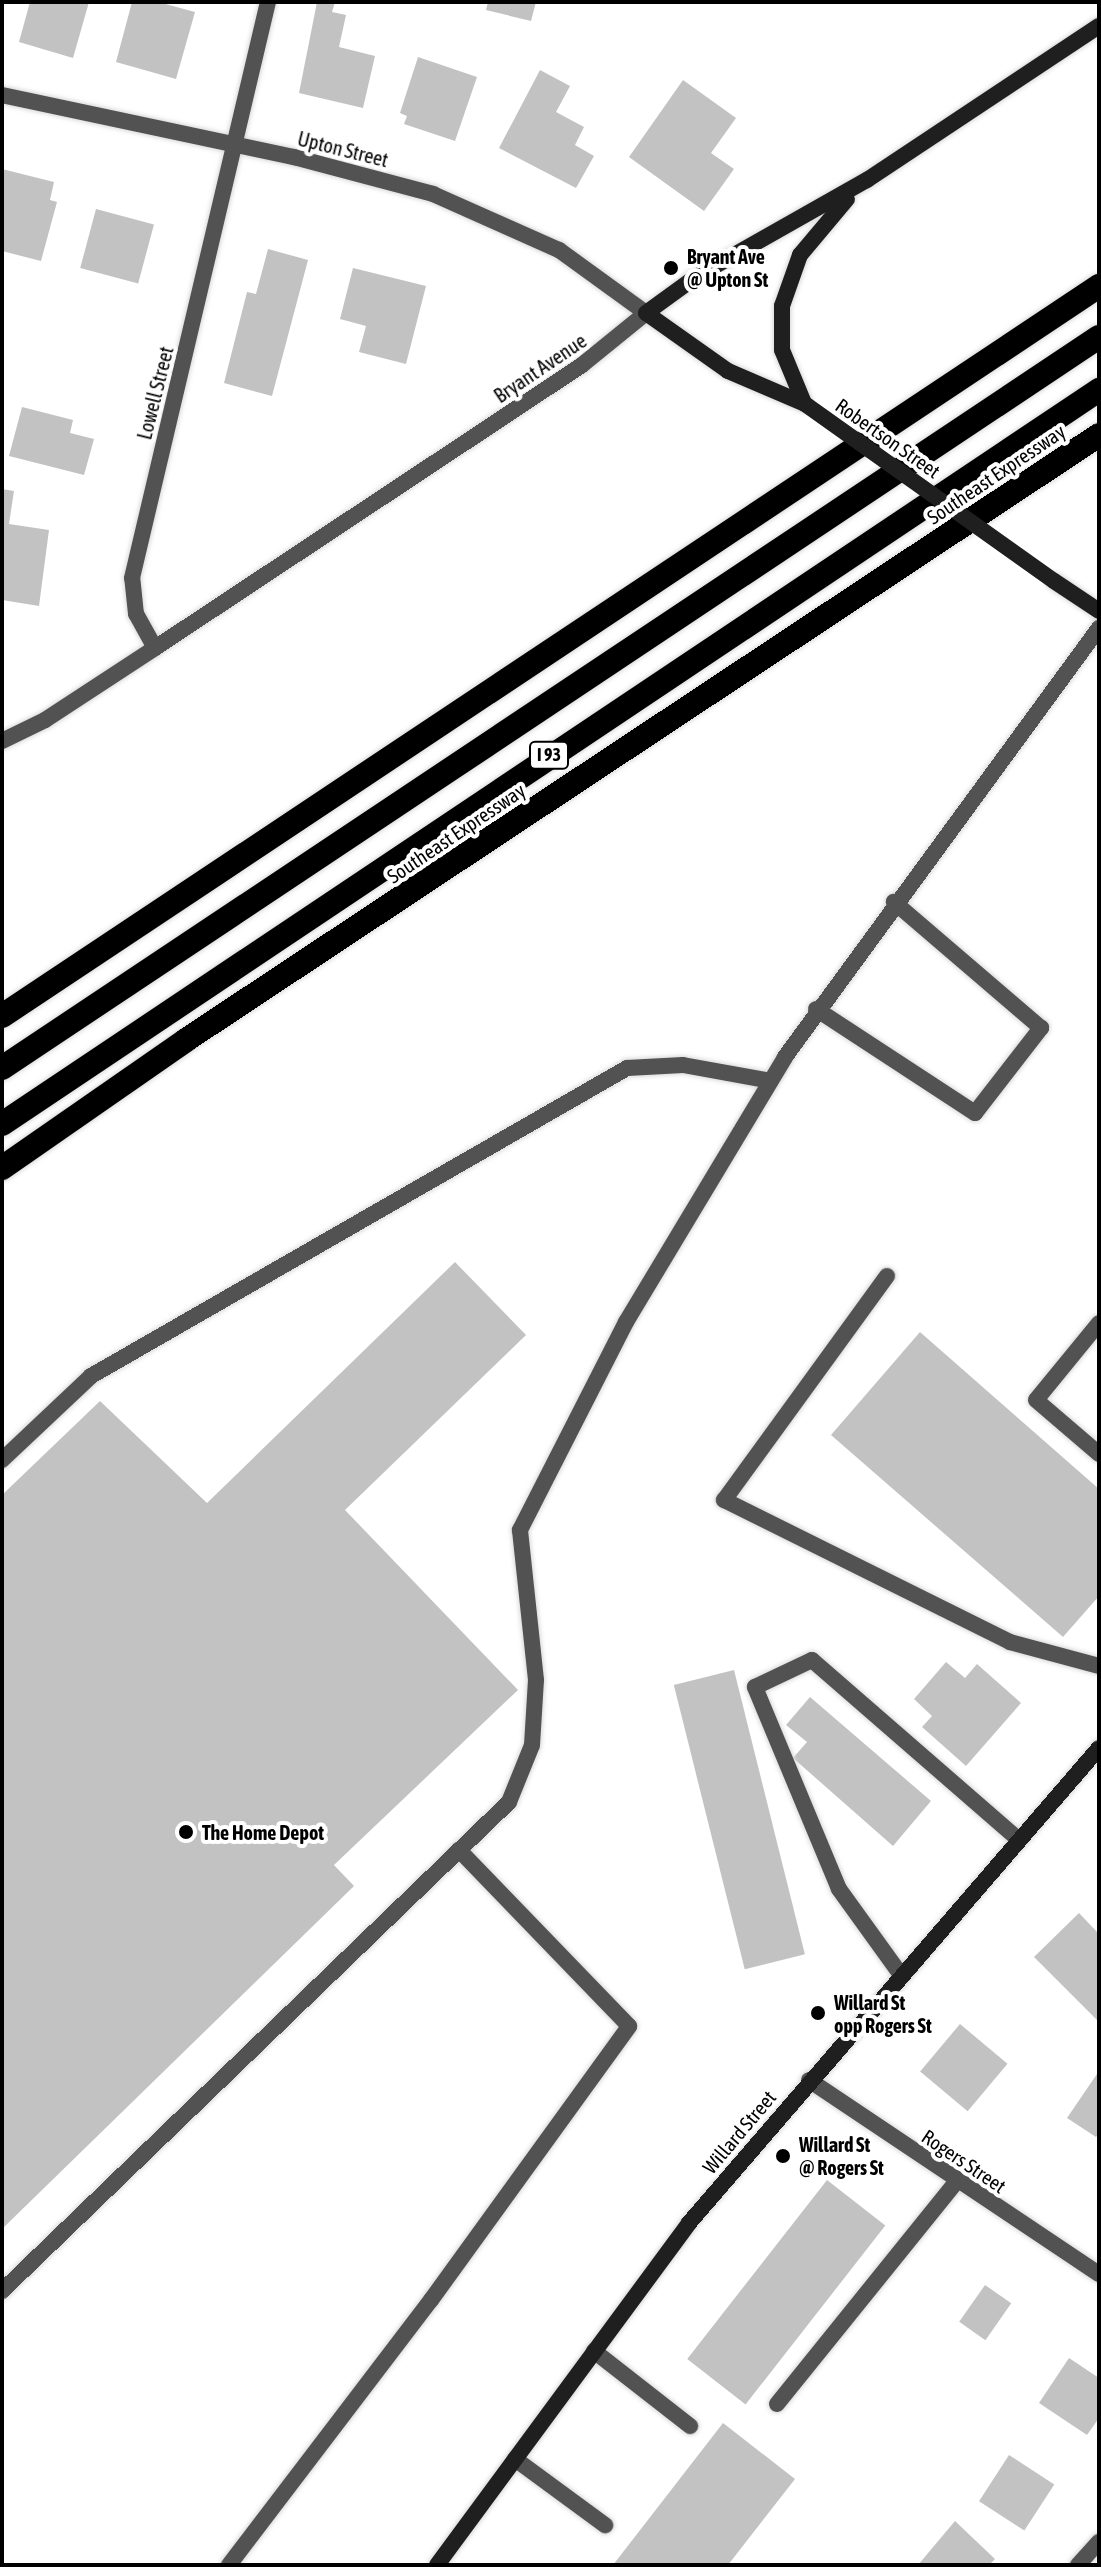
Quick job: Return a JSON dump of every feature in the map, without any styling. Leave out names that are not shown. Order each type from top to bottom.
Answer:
[{"type":"highway","points":[[2,1016],[1099,286]]},
{"type":"highway","name":"I 93","points":[[2,1068],[1099,337]]},
{"type":"highway","name":"I 93","points":[[2,1124],[1099,390]]},
{"type":"highway","name":"Southeast Expressway","points":[[2,1168],[186,1040],[1099,435]]},
{"type":"main road","name":"Bryant Avenue","points":[[646,313],[697,276],[867,180],[1099,26]]},
{"type":"main road","points":[[805,404],[782,350],[782,306],[789,280],[817,230],[867,180]]},
{"type":"main road","name":"Robertson Street","points":[[646,313],[728,371],[805,404],[1099,611]]},
{"type":"main road","name":"Willard Street","points":[[437,2565],[689,2223],[809,2080],[1099,1748]]},
{"type":"street","name":"Lowell Street","points":[[155,648],[136,614],[132,578],[237,144],[268,2]]},
{"type":"street","name":"Upton Street","points":[[2,95],[237,144],[386,181],[488,214],[581,264],[646,313]]},
{"type":"street","name":"Bryant Avenue","points":[[2,741],[45,720],[582,365],[646,313]]},
{"type":"street","points":[[5,2288],[509,1802],[532,1745],[536,1680],[520,1530],[626,1322],[816,1009],[1099,628]]},
{"type":"street","points":[[816,1009],[975,1113],[1041,1028],[894,902]]},
{"type":"street","points":[[2,1460],[91,1376],[627,1068],[683,1065],[771,1081]]},
{"type":"street","points":[[887,1276],[724,1500],[1010,1642],[1099,1666]]},
{"type":"street","points":[[1099,1323],[1036,1400],[1099,1454]]},
{"type":"street","points":[[901,1975],[839,1889],[755,1687],[812,1660],[1019,1840]]},
{"type":"street","points":[[229,2565],[431,2300],[629,2026],[459,1850]]},
{"type":"street","name":"Rogers Street","points":[[809,2080],[1099,2274]]},
{"type":"street","points":[[777,2404],[957,2181]]},
{"type":"street","points":[[594,2351],[690,2426]]},
{"type":"street","points":[[515,2459],[605,2525]]},
{"type":"street","points":[[1078,2565],[1099,2542]]},
{"type":"building","points":[[30,2],[89,2],[73,58],[19,42]]},
{"type":"building","points":[[132,2],[158,2],[195,12],[176,79],[116,62]]},
{"type":"building","points":[[317,2],[335,2],[332,12],[346,15],[339,47],[375,56],[363,108],[299,93]]},
{"type":"building","points":[[488,2],[536,2],[531,21],[486,10]]},
{"type":"building","points":[[418,57],[477,77],[455,141],[404,124],[407,116],[400,113]]},
{"type":"building","points":[[540,70],[570,86],[556,112],[584,127],[575,145],[594,156],[576,188],[499,148]]},
{"type":"building","points":[[683,80],[736,118],[711,153],[734,169],[704,211],[629,157]]},
{"type":"building","points":[[2,169],[54,182],[50,200],[57,202],[41,261],[2,251]]},
{"type":"building","points":[[96,209],[154,225],[138,283],[80,268]]},
{"type":"building","points":[[268,249],[308,260],[272,396],[224,383],[247,292],[256,294]]},
{"type":"building","points":[[353,268],[426,286],[406,364],[359,352],[366,326],[340,319]]},
{"type":"building","points":[[22,407],[73,420],[70,433],[94,439],[84,475],[9,456]]},
{"type":"building","points":[[2,489],[14,491],[9,524],[49,530],[39,606],[2,600]]},
{"type":"building","name":"The Home Depot","points":[[455,1262],[526,1335],[345,1510],[518,1690],[334,1865],[354,1886],[2,2229],[2,1495],[100,1401],[207,1503]]},
{"type":"building","points":[[920,1332],[1099,1489],[1099,1596],[1063,1637],[831,1435]]},
{"type":"building","points":[[946,1662],[965,1678],[977,1664],[1021,1703],[966,1766],[922,1727],[932,1716],[914,1699]]},
{"type":"building","points":[[734,1670],[805,1954],[745,1969],[674,1685]]},
{"type":"building","points":[[810,1697],[931,1801],[893,1846],[793,1758],[807,1742],[786,1725]]},
{"type":"building","points":[[1079,1913],[1099,1934],[1099,2022],[1034,1957]]},
{"type":"building","points":[[960,2024],[1007,2064],[968,2111],[920,2071]]},
{"type":"building","points":[[1099,2071],[1099,2133],[1096,2137],[1067,2118]]},
{"type":"building","points":[[827,2180],[885,2226],[746,2404],[687,2359]]},
{"type":"building","points":[[985,2285],[1011,2303],[985,2340],[959,2322]]},
{"type":"building","points":[[1069,2358],[1099,2378],[1099,2418],[1087,2435],[1039,2403]]},
{"type":"building","points":[[723,2423],[795,2479],[728,2565],[613,2565]]},
{"type":"building","points":[[1009,2455],[1054,2484],[1024,2531],[979,2501]]},
{"type":"building","points":[[955,2521],[995,2559],[989,2565],[918,2565]]},
{"type":"place","name":"Bryant Ave @ Upton St","points":[[671,268]]},
{"type":"place","name":"The Home Depot","points":[[186,1832]]},
{"type":"place","name":"Willard St opp Rogers St","points":[[818,2013]]},
{"type":"place","name":"Willard St @ Rogers St","points":[[783,2156]]}]
